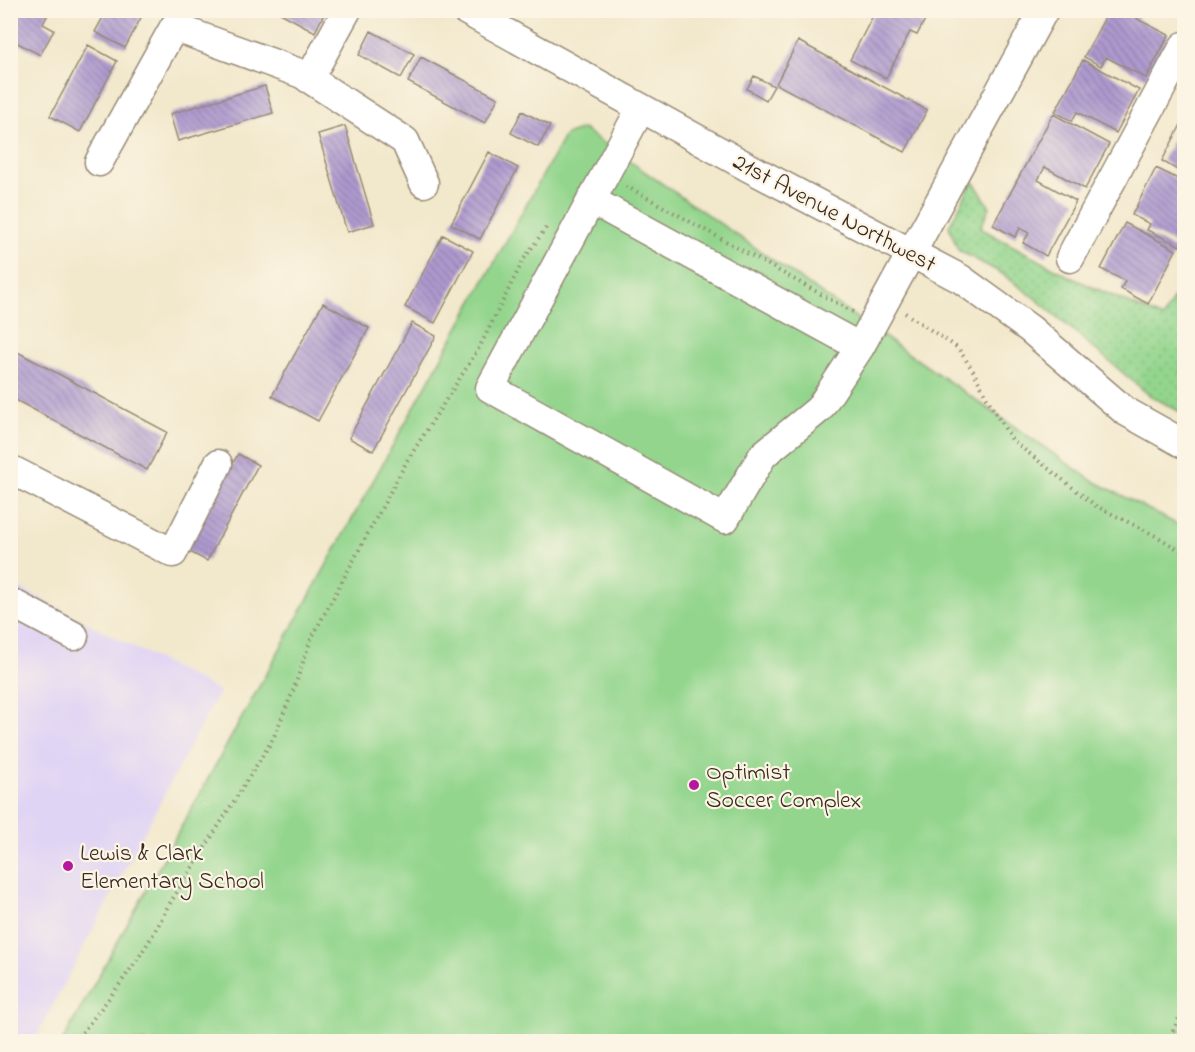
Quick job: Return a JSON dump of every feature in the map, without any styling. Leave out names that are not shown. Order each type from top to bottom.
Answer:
[{"type":"street","points":[[309,79],[347,10]]},
{"type":"street","name":"21st Avenue Northwest","points":[[465,10],[641,108],[961,279],[1030,329],[1125,411],[1185,444]]},
{"type":"street","points":[[641,108],[490,388],[725,519],[763,455],[819,409],[873,324],[1044,10]]},
{"type":"street","points":[[99,162],[174,27],[302,74],[405,141],[424,183]]},
{"type":"street","points":[[1070,258],[1185,46]]},
{"type":"street","points":[[591,200],[873,324]]},
{"type":"street","points":[[10,469],[173,553],[218,464]]},
{"type":"street","points":[[10,602],[74,636]]},
{"type":"path","points":[[605,175],[873,324],[934,331],[957,348],[972,369],[1012,440],[1096,506],[1185,553]]},
{"type":"path","points":[[75,1041],[155,933],[167,908],[273,739],[293,691],[310,639],[407,461],[479,348],[524,259],[549,222]]},
{"type":"path","points":[[1168,1041],[1185,1007]]},
{"type":"shaded area","name":"Lewis & Clark Elementary School","points":[[10,583],[219,691],[34,1041],[11,1041]]},
{"type":"green space","name":"Optimist Soccer Complex","points":[[583,129],[1090,479],[1184,528],[1184,1041],[62,1042],[565,135]]},
{"type":"green space","points":[[973,181],[990,207],[980,228],[1072,278],[1163,318],[1184,279],[1184,363],[1180,371],[1184,374],[1184,414],[1149,395],[1036,299],[1001,273],[958,250],[949,226]]},
{"type":"building","points":[[10,10],[50,10],[43,24],[54,30],[40,55],[10,39]]},
{"type":"building","points":[[107,10],[145,10],[125,48],[95,32]]},
{"type":"building","points":[[275,10],[326,10],[315,32]]},
{"type":"building","points":[[876,10],[930,10],[917,35],[910,32],[886,78],[850,60]]},
{"type":"building","points":[[1109,10],[1141,10],[1137,19],[1169,35],[1146,78],[1106,57],[1101,66],[1084,57]]},
{"type":"building","points":[[371,31],[414,54],[401,78],[359,55]]},
{"type":"building","points":[[798,41],[927,110],[905,152],[776,84]]},
{"type":"building","points":[[88,45],[117,61],[80,132],[50,116]]},
{"type":"building","points":[[421,57],[498,98],[485,123],[408,82]]},
{"type":"building","points":[[1083,60],[1139,90],[1116,133],[1077,112],[1072,121],[1055,112]]},
{"type":"building","points":[[754,76],[774,86],[766,100],[747,89]]},
{"type":"building","points":[[265,86],[273,113],[178,141],[170,114]]},
{"type":"building","points":[[522,111],[550,126],[538,147],[511,133]]},
{"type":"building","points":[[1053,114],[1109,144],[1085,189],[1045,167],[1038,180],[1076,201],[1046,256],[1023,243],[1029,233],[1020,228],[1015,237],[993,225]]},
{"type":"building","points":[[1184,119],[1184,174],[1162,161]]},
{"type":"building","points":[[345,126],[374,224],[347,232],[318,134]]},
{"type":"building","points":[[489,152],[518,168],[480,239],[451,224]]},
{"type":"building","points":[[1156,168],[1184,182],[1184,236],[1180,246],[1147,230],[1150,224],[1132,215]]},
{"type":"building","points":[[1125,223],[1176,250],[1148,304],[1121,289],[1125,281],[1101,269]]},
{"type":"building","points":[[443,235],[473,251],[435,323],[405,307]]},
{"type":"building","points":[[323,303],[369,328],[318,421],[272,396]]},
{"type":"building","points":[[412,323],[436,336],[373,451],[349,438]]},
{"type":"building","points":[[10,348],[167,432],[147,470],[10,397]]},
{"type":"building","points":[[238,454],[258,465],[207,561],[186,550]]},
{"type":"place","name":"Optimist Soccer Complex","points":[[694,785]]},
{"type":"place","name":"Lewis & Clark Elementary School","points":[[68,866]]}]
